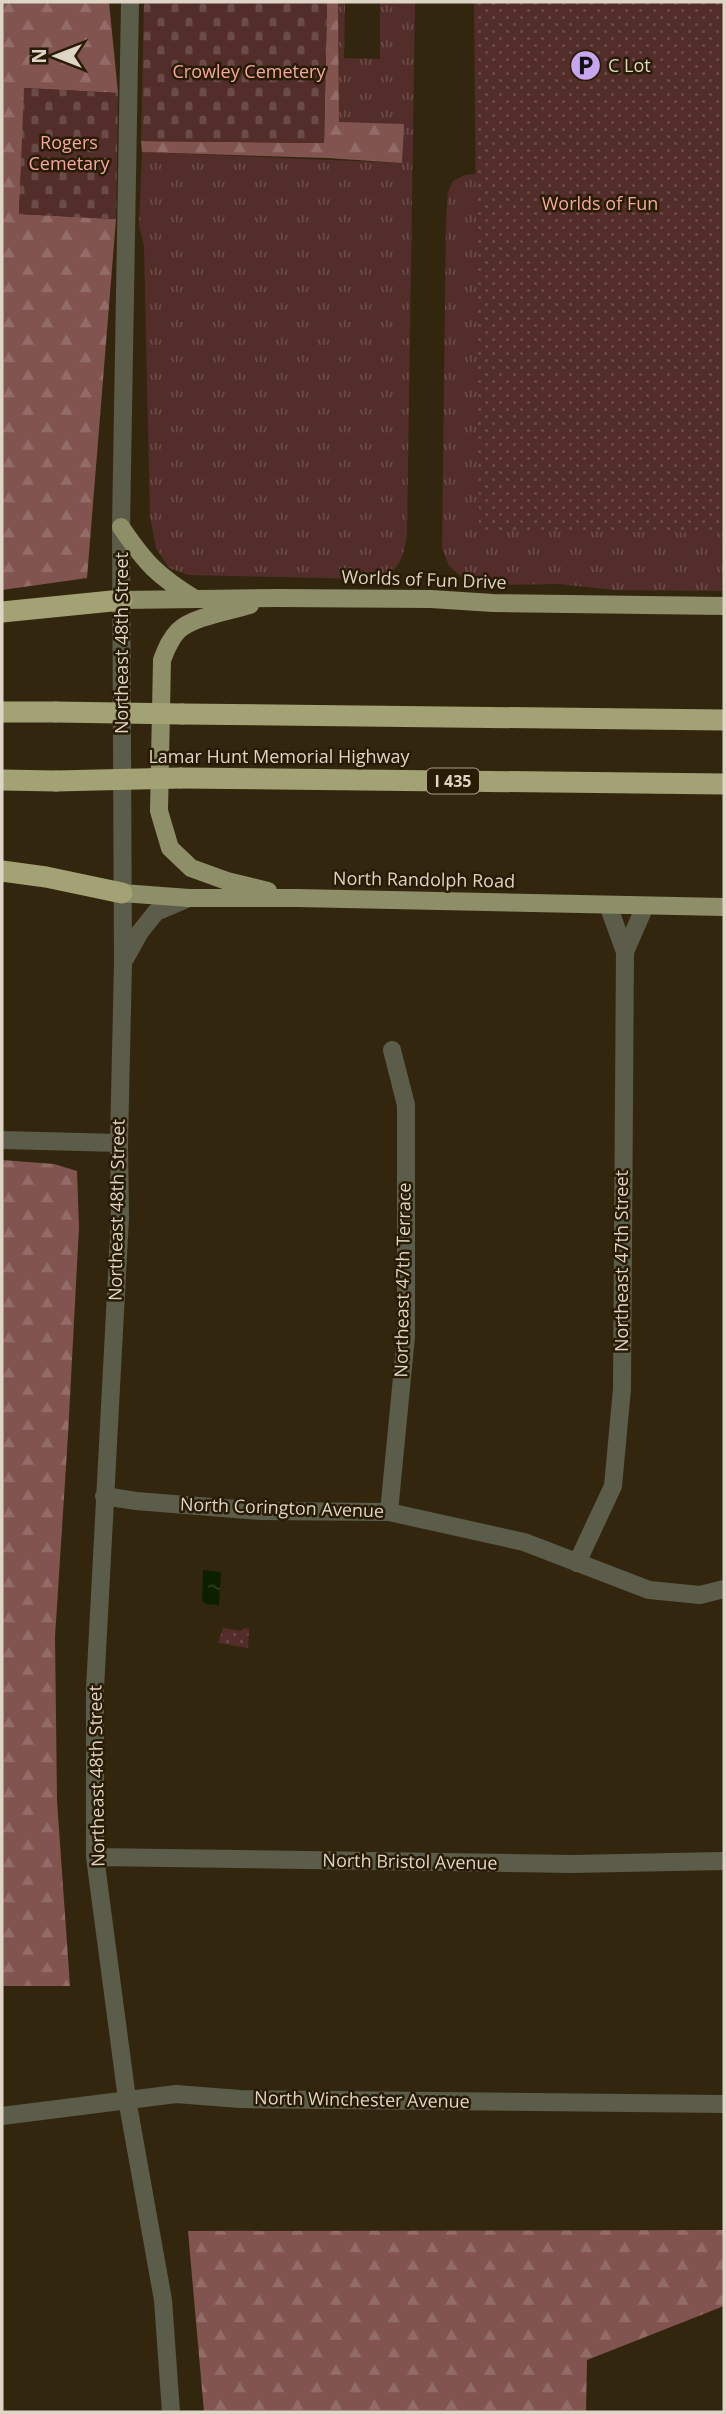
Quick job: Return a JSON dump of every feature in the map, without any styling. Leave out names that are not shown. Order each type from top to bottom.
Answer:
[{"type":"highway","points":[[2,612],[122,600]]},
{"type":"highway","points":[[2,712],[724,720]]},
{"type":"highway","name":"Lamar Hunt Memorial Highway","points":[[2,780],[181,778],[724,784]]},
{"type":"highway","points":[[2,871],[122,893]]},
{"type":"main road","points":[[121,527],[142,559],[166,580],[195,599]]},
{"type":"main road","points":[[277,598],[204,618],[180,629],[170,641],[162,660],[159,811],[170,848],[191,868],[227,881],[297,898]]},
{"type":"main road","name":"Worlds of Fun Drive","points":[[122,600],[277,598],[724,606]]},
{"type":"main road","name":"North Randolph Road","points":[[122,893],[189,898],[724,907]]},
{"type":"street","name":"Northeast 48th Street","points":[[130,2],[121,527],[123,962],[120,1218],[94,1689],[96,1857],[127,2099],[163,2300],[171,2412]]},
{"type":"street","points":[[123,962],[140,932],[156,912],[189,898]]},
{"type":"street","name":"Northeast 47th Street","points":[[577,1563],[613,1486],[622,1388],[625,952],[608,905]]},
{"type":"street","name":"Northeast 47th Street","points":[[625,952],[645,906]]},
{"type":"street","name":"Northeast 47th Terrace","points":[[389,1512],[406,1335],[406,1105],[392,1050]]},
{"type":"street","points":[[2,1140],[119,1143]]},
{"type":"street","name":"North Corington Avenue","points":[[104,1496],[261,1511],[389,1512],[524,1542],[649,1590],[700,1595],[724,1589]]},
{"type":"street","name":"North Bristol Avenue","points":[[96,1857],[572,1864],[724,1861]]},
{"type":"street","name":"North Winchester Avenue","points":[[2,2116],[176,2094],[240,2099],[724,2104]]},
{"type":"green space","points":[[2,2],[109,2],[118,93],[25,88],[19,214],[116,219],[87,578],[2,590]]},
{"type":"green space","name":"Crowley Cemetery","points":[[144,2],[327,2],[324,143],[141,141]]},
{"type":"green space","points":[[327,2],[338,2],[339,122],[404,124],[402,163],[142,152],[141,141],[324,143]]},
{"type":"green space","points":[[338,2],[351,2],[345,3],[344,58],[380,59],[380,2],[415,2],[407,534],[404,551],[393,570],[380,579],[370,581],[189,575],[169,568],[156,548],[150,516],[144,246],[139,225],[142,152],[402,163],[339,122]]},
{"type":"green space","name":"Worlds of Fun","points":[[474,2],[724,2],[724,533],[479,530]]},
{"type":"green space","name":"Rogers Cemetary","points":[[24,88],[118,93],[116,219],[19,214]]},
{"type":"green space","name":"Worlds of Fun","points":[[473,174],[724,178],[724,591],[613,590],[559,584],[480,585],[464,579],[449,566],[442,548],[446,220],[448,192],[453,181]]},
{"type":"green space","points":[[2,1160],[54,1164],[77,1171],[79,1227],[55,1637],[57,1801],[70,1986],[2,1986]]},
{"type":"green space","points":[[223,1628],[241,1631],[244,1628],[249,1629],[248,1648],[218,1643]]},
{"type":"green space","points":[[724,2230],[724,2306],[587,2360],[586,2412],[204,2412],[188,2231]]},
{"type":"water","points":[[203,1570],[221,1572],[219,1605],[202,1601]]},
{"type":"place","name":"C Lot","points":[[585,66]]}]
